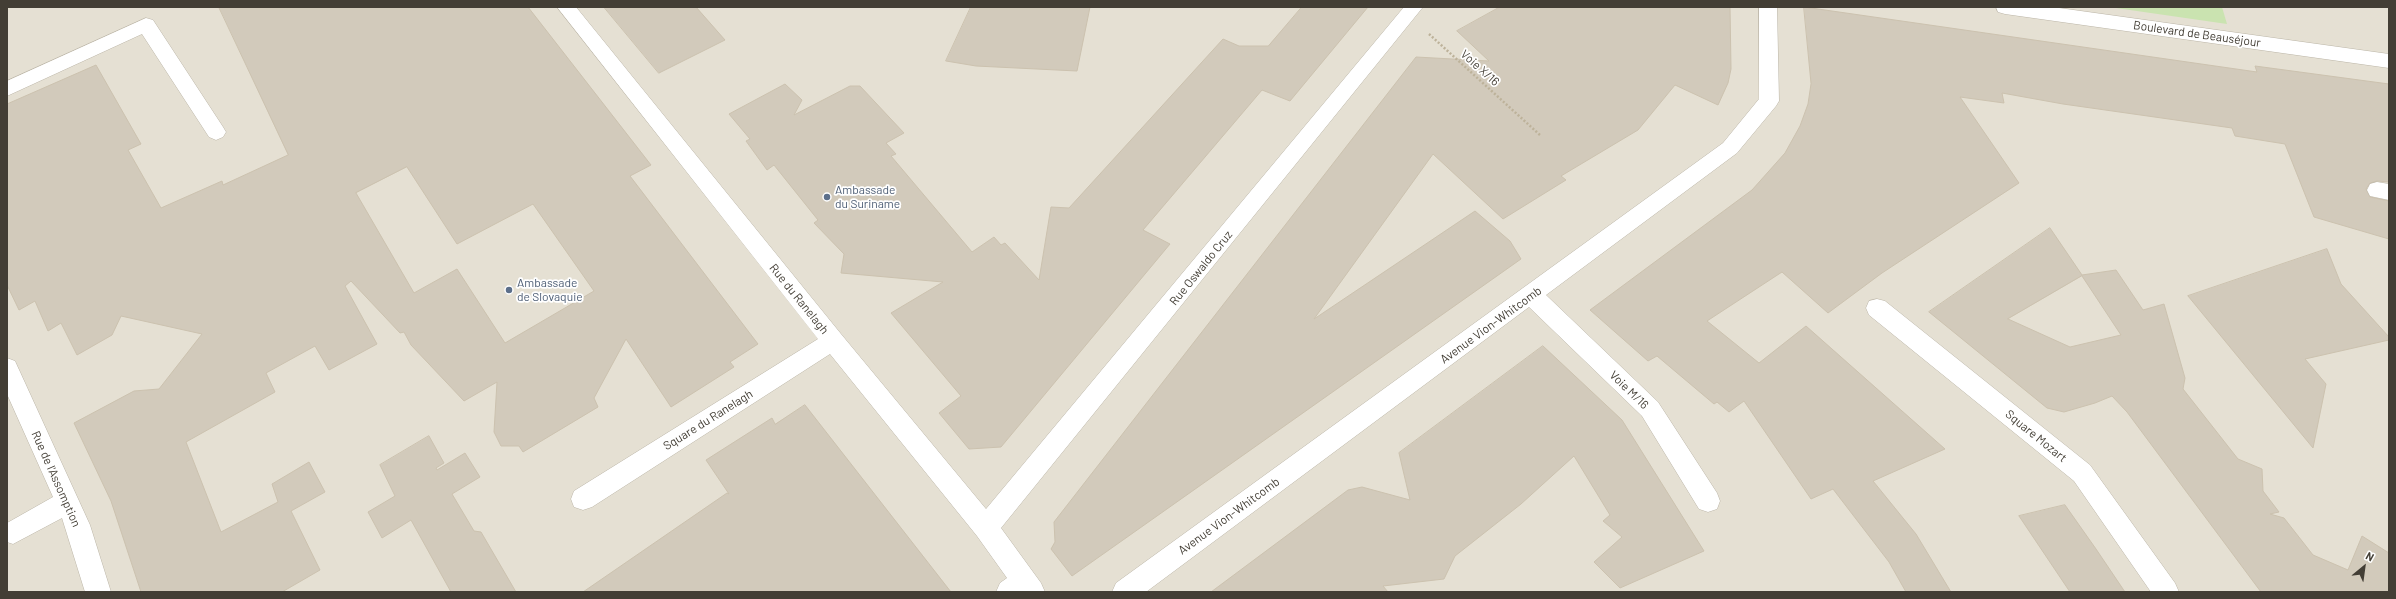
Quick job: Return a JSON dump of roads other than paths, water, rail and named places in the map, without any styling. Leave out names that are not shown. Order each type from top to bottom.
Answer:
[{"type":"street","name":"Rue du Ranelagh","points":[[566,7],[833,341],[986,528],[1022,588]]},
{"type":"street","name":"Avenue Vion-Whitcomb","points":[[1125,592],[1730,148],[1769,101],[1768,7]]},
{"type":"street","name":"Boulevard de Beauséjour","points":[[2005,7],[2389,61]]},
{"type":"street","name":"Rue Oswaldo Cruz","points":[[986,528],[1411,11]]},
{"type":"street","points":[[7,89],[146,25],[216,132]]},
{"type":"street","name":"Voie M/16","points":[[1531,295],[1650,409],[1708,501]]},
{"type":"street","name":"Square Mozart","points":[[1877,308],[2082,473],[2166,592]]},
{"type":"street","name":"Square du Ranelagh","points":[[583,499],[833,341]]},
{"type":"street","name":"Rue de l'Assomption","points":[[7,368],[78,525],[98,592]]},
{"type":"street","points":[[13,533],[67,502]]},
{"type":"place","name":"Ambassade du Suriname","points":[[827,197]]},
{"type":"place","name":"Ambassade de Slovaquie","points":[[509,290]]}]
